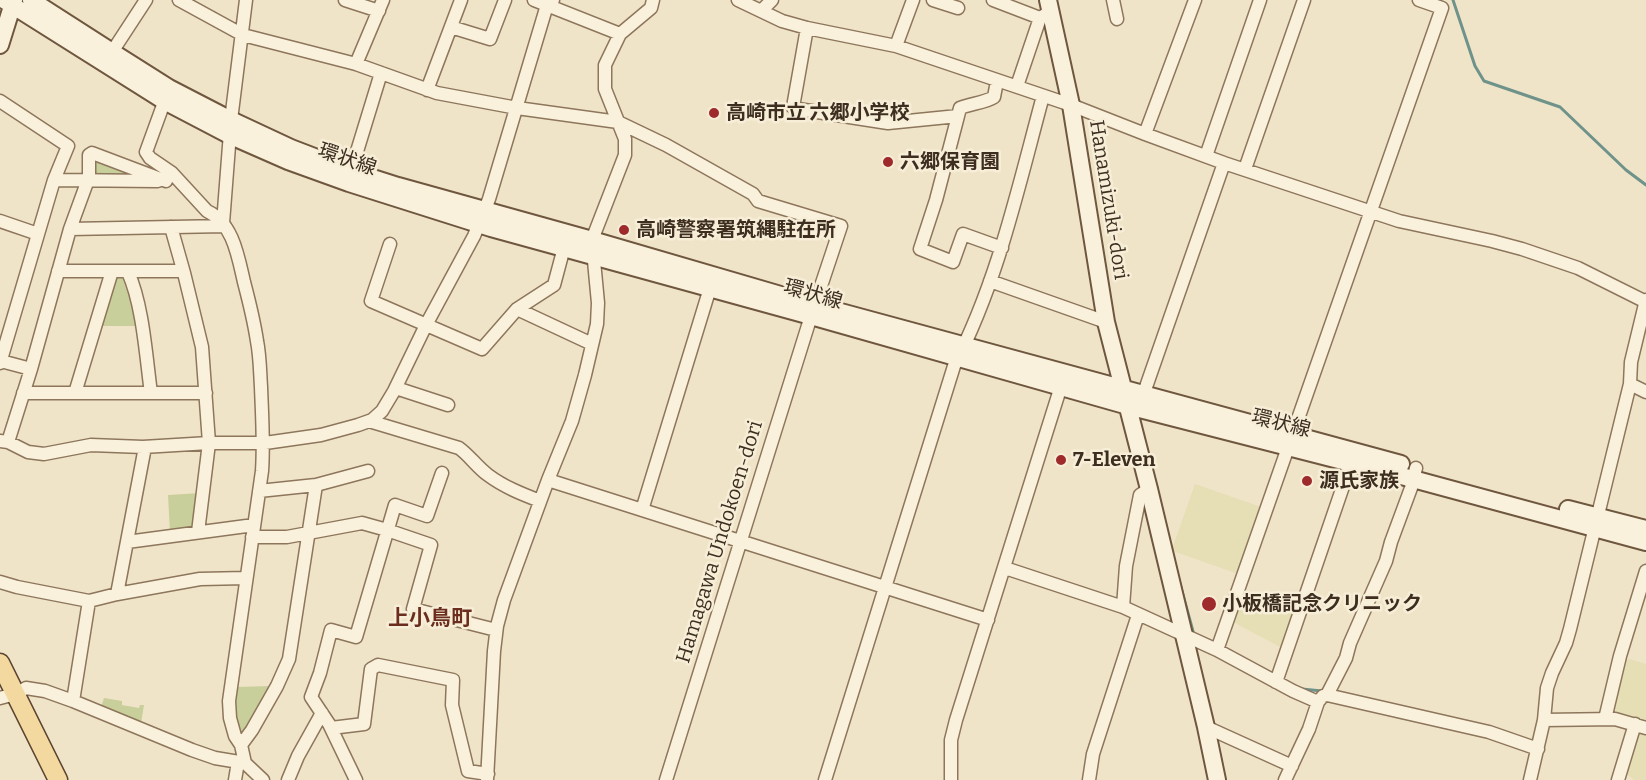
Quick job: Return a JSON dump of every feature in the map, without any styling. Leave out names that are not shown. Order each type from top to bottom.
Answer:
[{"type":"main road","points":[[0,663],[7,696],[58,780]]},
{"type":"street","name":"環状線","points":[[32,0],[231,128],[288,161],[349,183],[482,217],[962,352],[1123,388],[1351,463],[1414,473]]},
{"type":"street","points":[[112,52],[146,0]]},
{"type":"street","points":[[179,0],[243,35],[356,64],[437,93],[518,108],[618,122]]},
{"type":"street","points":[[224,225],[231,128],[246,0]]},
{"type":"street","points":[[345,0],[381,5],[356,64]]},
{"type":"street","points":[[427,90],[461,0]]},
{"type":"street","points":[[451,27],[490,39],[505,0]]},
{"type":"street","points":[[534,0],[550,3],[620,34]]},
{"type":"street","points":[[332,728],[364,724],[370,669],[378,665],[453,680],[452,705],[468,771],[487,777],[496,630],[504,600],[540,501],[572,421],[597,324],[598,303],[593,248],[625,155],[625,139],[605,89],[604,65],[620,34],[651,8],[653,0]]},
{"type":"street","points":[[738,0],[782,21],[896,46],[1017,86],[1224,163],[1399,221],[1522,249],[1578,268],[1646,301],[1631,362],[1630,384],[1566,643],[1547,688],[1544,720],[1533,779]]},
{"type":"street","points":[[761,12],[772,0]]},
{"type":"street","points":[[896,46],[914,0]]},
{"type":"street","points":[[933,0],[958,8]]},
{"type":"street","points":[[993,0],[1046,10],[1017,86]]},
{"type":"street","points":[[1113,0],[1117,19]]},
{"type":"street","points":[[1145,134],[1195,0]]},
{"type":"street","points":[[1206,156],[1260,0]]},
{"type":"street","points":[[1245,169],[1304,0]]},
{"type":"street","points":[[1217,650],[1442,8],[1419,0]]},
{"type":"street","name":"環状線","points":[[10,2],[166,102],[231,128],[482,217]]},
{"type":"street","points":[[0,45],[10,2]]},
{"type":"street","points":[[182,184],[166,181],[92,153],[89,155],[89,177],[57,272],[31,369],[4,441],[28,452],[44,454],[91,445],[145,447],[209,443],[264,443],[321,435],[369,421],[382,411],[396,388],[482,217],[550,3]]},
{"type":"street","name":"Hanamizuki-dori","points":[[1046,10],[1071,105],[1106,322],[1149,489],[1217,780]]},
{"type":"street","points":[[807,28],[793,106],[798,109],[888,123],[958,116]]},
{"type":"street","points":[[351,171],[381,73]]},
{"type":"street","points":[[997,81],[994,97],[990,100],[960,108],[936,200],[920,249],[953,262],[963,234],[1002,248]]},
{"type":"street","points":[[825,780],[954,366],[962,352],[1002,248],[1042,96]]},
{"type":"street","points":[[0,101],[68,146],[54,180],[0,362],[31,369]]},
{"type":"street","points":[[166,102],[146,152],[150,158],[172,173],[207,211],[214,214],[224,225],[236,251],[257,341],[264,443],[229,701],[230,718],[235,736],[241,745],[242,763],[235,780]]},
{"type":"street","name":"Hamagawa Undokoen-dori","points":[[618,122],[666,145],[753,194],[758,201],[841,226],[666,780]]},
{"type":"street","points":[[1144,395],[1224,163]]},
{"type":"street","points":[[54,180],[166,181]]},
{"type":"street","points":[[0,221],[38,234]]},
{"type":"street","points":[[70,229],[224,225]]},
{"type":"street","points":[[171,227],[202,347],[209,443],[198,532]]},
{"type":"street","points":[[390,244],[371,301],[482,349],[517,309],[554,285],[562,255]]},
{"type":"street","name":"環状線","points":[[593,248],[711,288],[813,311]]},
{"type":"street","points":[[75,393],[112,271]]},
{"type":"street","points":[[57,272],[183,271]]},
{"type":"street","points":[[128,272],[139,309],[151,393]]},
{"type":"street","points":[[990,281],[1106,322]]},
{"type":"street","points":[[642,510],[711,288]]},
{"type":"street","points":[[517,309],[592,344]]},
{"type":"street","name":"環状線","points":[[962,352],[1060,386],[1128,406],[1290,442],[1414,473],[1595,522],[1646,542]]},
{"type":"street","points":[[1630,384],[1646,392]]},
{"type":"street","points":[[951,780],[951,740],[1060,386]]},
{"type":"street","points":[[396,388],[448,405]]},
{"type":"street","points":[[23,393],[206,393]]},
{"type":"street","points":[[369,421],[459,448],[485,473],[506,487],[540,501]]},
{"type":"street","points":[[117,594],[145,447]]},
{"type":"street","points":[[1276,682],[1351,463]]},
{"type":"street","points":[[259,491],[316,485],[368,471]]},
{"type":"street","points":[[356,780],[332,728],[311,697],[321,673],[331,630],[356,637],[395,505],[427,516],[442,473]]},
{"type":"street","points":[[1285,780],[1322,698],[1346,658],[1350,643],[1386,561],[1414,473]]},
{"type":"street","points":[[548,480],[988,620]]},
{"type":"street","points":[[241,745],[278,686],[289,659],[316,485]]},
{"type":"street","points":[[1123,607],[1126,566],[1140,495],[1149,489]]},
{"type":"street","name":"環状線","points":[[1595,522],[1646,529]]},
{"type":"street","points":[[127,542],[198,532],[253,531],[287,537],[362,523],[431,545],[413,609],[496,630]]},
{"type":"street","points":[[1005,568],[1123,607],[1217,650],[1276,682],[1322,698],[1489,732],[1538,749]]},
{"type":"street","points":[[1605,719],[1620,656],[1646,571]]},
{"type":"street","points":[[0,582],[89,602],[117,594],[200,579],[246,578]]},
{"type":"street","points":[[73,701],[89,602]]},
{"type":"street","points":[[1089,780],[1093,753],[1138,615]]},
{"type":"street","points":[[7,696],[26,688],[73,701],[192,750],[215,758],[242,763],[263,780]]},
{"type":"street","points":[[288,780],[298,756],[322,713]]},
{"type":"street","points":[[1544,720],[1615,719],[1640,726],[1618,780]]},
{"type":"street","points":[[1206,727],[1292,766]]},
{"type":"shaded area","points":[[1195,484],[1264,508],[1241,575],[1173,551]]},
{"type":"shaded area","points":[[1244,589],[1298,608],[1284,649],[1233,622]]},
{"type":"shaded area","points":[[1630,659],[1646,664],[1646,780],[1634,780],[1623,771],[1638,720],[1615,713],[1612,706],[1624,660]]},
{"type":"green space","points":[[93,159],[148,176],[95,178]]},
{"type":"green space","points":[[115,275],[124,275],[128,278],[136,326],[101,326]]},
{"type":"green space","points":[[200,493],[196,527],[170,533],[168,495]]},
{"type":"green space","points":[[271,686],[244,735],[239,735],[235,720],[234,687]]},
{"type":"green space","points":[[104,698],[122,701],[122,705],[139,708],[140,705],[144,705],[141,723],[101,707]]},
{"type":"waterway","points":[[1453,0],[1475,66],[1484,81],[1560,107],[1626,170],[1646,185]]},
{"type":"waterway","points":[[1180,584],[1194,635]]},
{"type":"waterway","points":[[1302,689],[1322,691]]},
{"type":"place","name":"高崎市立 六郷小学校","points":[[714,113]]},
{"type":"place","name":"六郷保育園","points":[[888,162]]},
{"type":"place","name":"高崎警察署筑縄駐在所","points":[[624,230]]},
{"type":"place","name":"7-Eleven","points":[[1061,460]]},
{"type":"place","name":"源氏家族","points":[[1307,481]]},
{"type":"place","name":"小板橋記念クリニック","points":[[1209,604]]},
{"type":"district","name":"上小鳥町","points":[[430,619]]}]
